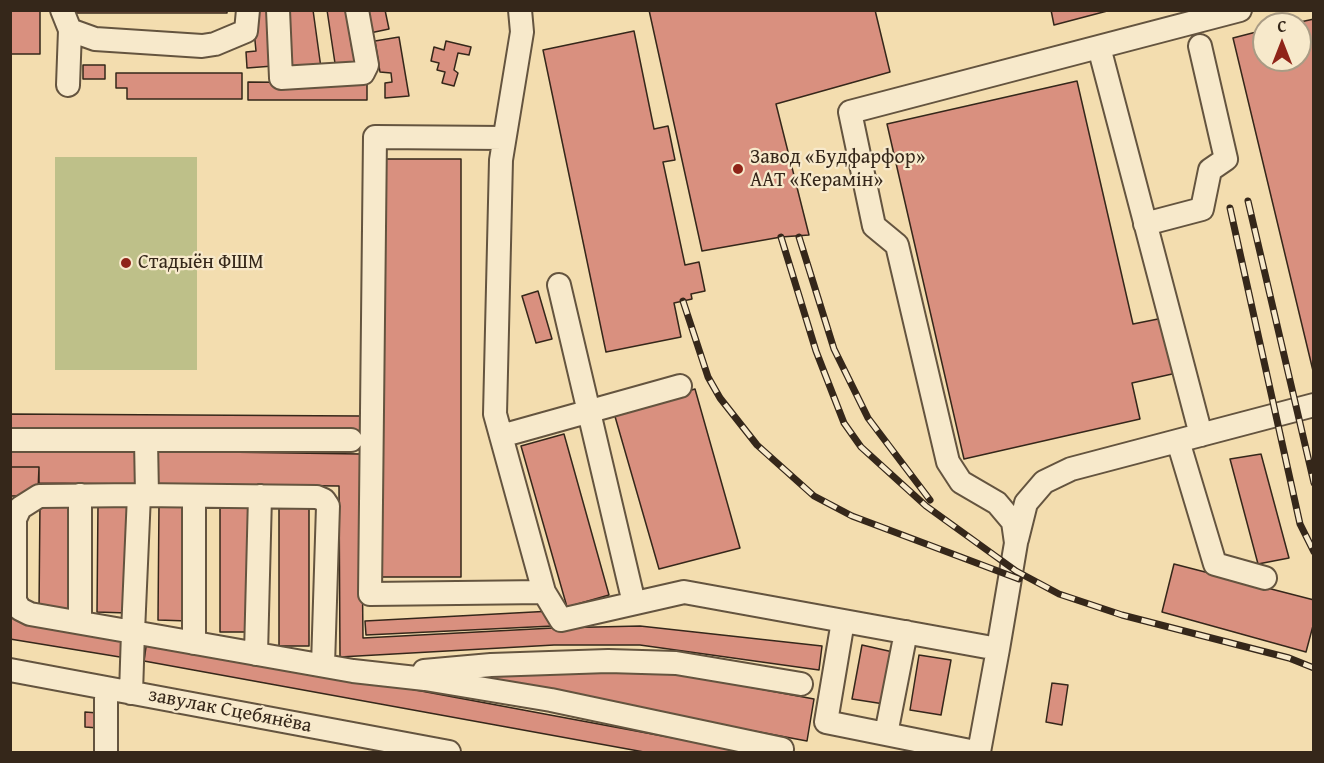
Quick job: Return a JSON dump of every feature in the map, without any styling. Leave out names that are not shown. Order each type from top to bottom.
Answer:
[{"type":"street","points":[[66,20],[95,39],[202,46],[215,44],[246,31],[248,10]]},
{"type":"street","points":[[278,10],[281,78],[363,73],[367,65],[357,10]]},
{"type":"street","points":[[520,10],[522,32],[501,160],[495,414],[544,592],[561,620],[684,592],[998,649]]},
{"type":"street","points":[[1016,543],[1013,522],[997,503],[961,482],[948,462],[897,245],[874,226],[850,112],[1240,10]]},
{"type":"street","points":[[66,20],[68,85]]},
{"type":"street","points":[[1145,224],[1202,209],[1210,170],[1226,159],[1200,46]]},
{"type":"street","points":[[1099,47],[1200,435]]},
{"type":"street","points":[[504,138],[375,137],[370,594],[544,592]]},
{"type":"street","points":[[559,285],[634,603]]},
{"type":"street","points":[[501,436],[680,387]]},
{"type":"street","points":[[843,621],[826,722],[977,753],[1016,543],[1026,503],[1044,482],[1071,469],[1314,405]]},
{"type":"street","points":[[10,440],[351,440]]},
{"type":"street","points":[[131,693],[146,440]]},
{"type":"street","points":[[1178,441],[1215,564],[1265,578]]},
{"type":"street","points":[[80,495],[80,622]]},
{"type":"street","points":[[323,665],[328,506],[324,500],[317,497],[260,496],[39,496],[20,508],[15,519],[15,602],[20,609],[30,614],[256,654],[323,665],[390,674],[551,700],[782,749]]},
{"type":"street","points":[[194,496],[194,642]]},
{"type":"street","points":[[256,654],[260,496]]},
{"type":"street","points":[[886,734],[906,632]]},
{"type":"street","points":[[390,674],[491,665],[608,661],[676,663],[801,684]]},
{"type":"street","name":"завулак Сцебянёва","points":[[10,670],[449,753]]},
{"type":"street","points":[[106,688],[106,753]]},
{"type":"green space","name":"Стадыён ФШМ","points":[[55,157],[197,157],[197,370],[55,370]]},
{"type":"building","points":[[10,10],[40,10],[40,54],[10,54]]},
{"type":"building","points":[[76,10],[227,10],[227,13],[76,13]]},
{"type":"building","points":[[252,10],[267,10],[273,66],[247,68],[246,52],[256,51]]},
{"type":"building","points":[[283,10],[313,10],[321,68],[288,69]]},
{"type":"building","points":[[327,10],[346,10],[352,49],[359,49],[361,66],[336,70]]},
{"type":"building","points":[[365,10],[385,10],[389,29],[370,33]]},
{"type":"building","name":"Завод «Будфарфор» ААТ «Керамін»","points":[[649,10],[875,10],[890,72],[776,104],[809,235],[781,237],[702,251]]},
{"type":"building","points":[[1051,10],[1111,10],[1054,25]]},
{"type":"building","points":[[1312,19],[1314,19],[1314,375],[1233,38],[1252,33],[1252,72],[1312,72]]},
{"type":"building","points":[[634,31],[654,129],[668,126],[675,160],[663,162],[685,265],[699,262],[705,291],[691,294],[692,299],[674,303],[681,337],[606,352],[543,50]]},
{"type":"building","points":[[399,37],[409,96],[385,98],[385,83],[392,82],[391,73],[380,72],[375,41]]},
{"type":"building","points":[[446,41],[471,47],[469,55],[458,53],[454,70],[458,73],[454,86],[442,83],[445,72],[437,70],[439,63],[431,61],[434,47],[444,50]]},
{"type":"building","points":[[83,65],[105,65],[105,79],[83,79]]},
{"type":"building","points":[[116,73],[242,73],[242,99],[127,99],[127,88],[116,88]]},
{"type":"building","points":[[1077,81],[1133,324],[1168,317],[1181,372],[1132,383],[1140,419],[964,459],[887,124]]},
{"type":"building","points":[[248,82],[367,83],[367,100],[248,100]]},
{"type":"building","points":[[379,159],[461,159],[461,577],[378,577]]},
{"type":"building","points":[[538,291],[552,339],[536,343],[522,296]]},
{"type":"building","points":[[695,389],[740,548],[659,569],[614,413]]},
{"type":"building","points":[[10,414],[361,416],[361,436],[10,434]]},
{"type":"building","points":[[564,434],[609,595],[567,607],[521,446]]},
{"type":"building","points":[[10,450],[135,450],[135,484],[39,483],[39,467],[10,467]]},
{"type":"building","points":[[152,451],[361,454],[363,638],[640,626],[822,646],[819,670],[640,645],[554,645],[340,657],[339,486],[152,484]]},
{"type":"building","points":[[1261,454],[1289,558],[1258,564],[1230,459]]},
{"type":"building","points":[[10,467],[39,467],[38,491],[27,496],[10,496]]},
{"type":"building","points":[[40,502],[70,503],[69,611],[39,611]]},
{"type":"building","points":[[159,503],[189,504],[188,621],[158,620]]},
{"type":"building","points":[[220,503],[251,504],[250,632],[220,632]]},
{"type":"building","points":[[98,504],[128,504],[127,613],[97,612]]},
{"type":"building","points":[[279,505],[309,505],[309,646],[279,646]]},
{"type":"building","points":[[1174,564],[1314,600],[1314,622],[1306,652],[1162,612]]},
{"type":"building","points":[[552,611],[553,626],[366,635],[365,621]]},
{"type":"building","points":[[10,616],[129,638],[126,658],[10,639]]},
{"type":"building","points":[[147,640],[749,752],[644,752],[144,661]]},
{"type":"building","points":[[862,645],[893,652],[884,704],[852,699]]},
{"type":"building","points":[[919,655],[951,660],[941,715],[910,710]]},
{"type":"building","points":[[493,670],[674,673],[814,699],[807,741],[491,682]]},
{"type":"building","points":[[1052,683],[1068,685],[1062,725],[1046,722]]},
{"type":"building","points":[[85,712],[98,713],[98,728],[85,727]]},
{"type":"railway","points":[[1248,201],[1314,483]]},
{"type":"railway","points":[[1230,208],[1300,524],[1314,552]]},
{"type":"railway","points":[[781,237],[816,351],[844,423],[861,447],[926,506],[1016,571],[1059,594],[1122,615],[1289,658],[1314,668]]},
{"type":"railway","points":[[799,237],[834,349],[868,418],[930,500]]},
{"type":"railway","points":[[683,301],[708,377],[720,398],[757,445],[814,496],[852,516],[1019,579]]},
{"type":"place","name":"Завод «Будфарфор» ААТ «Керамін»","points":[[738,169]]},
{"type":"place","name":"Стадыён ФШМ","points":[[126,263]]}]
